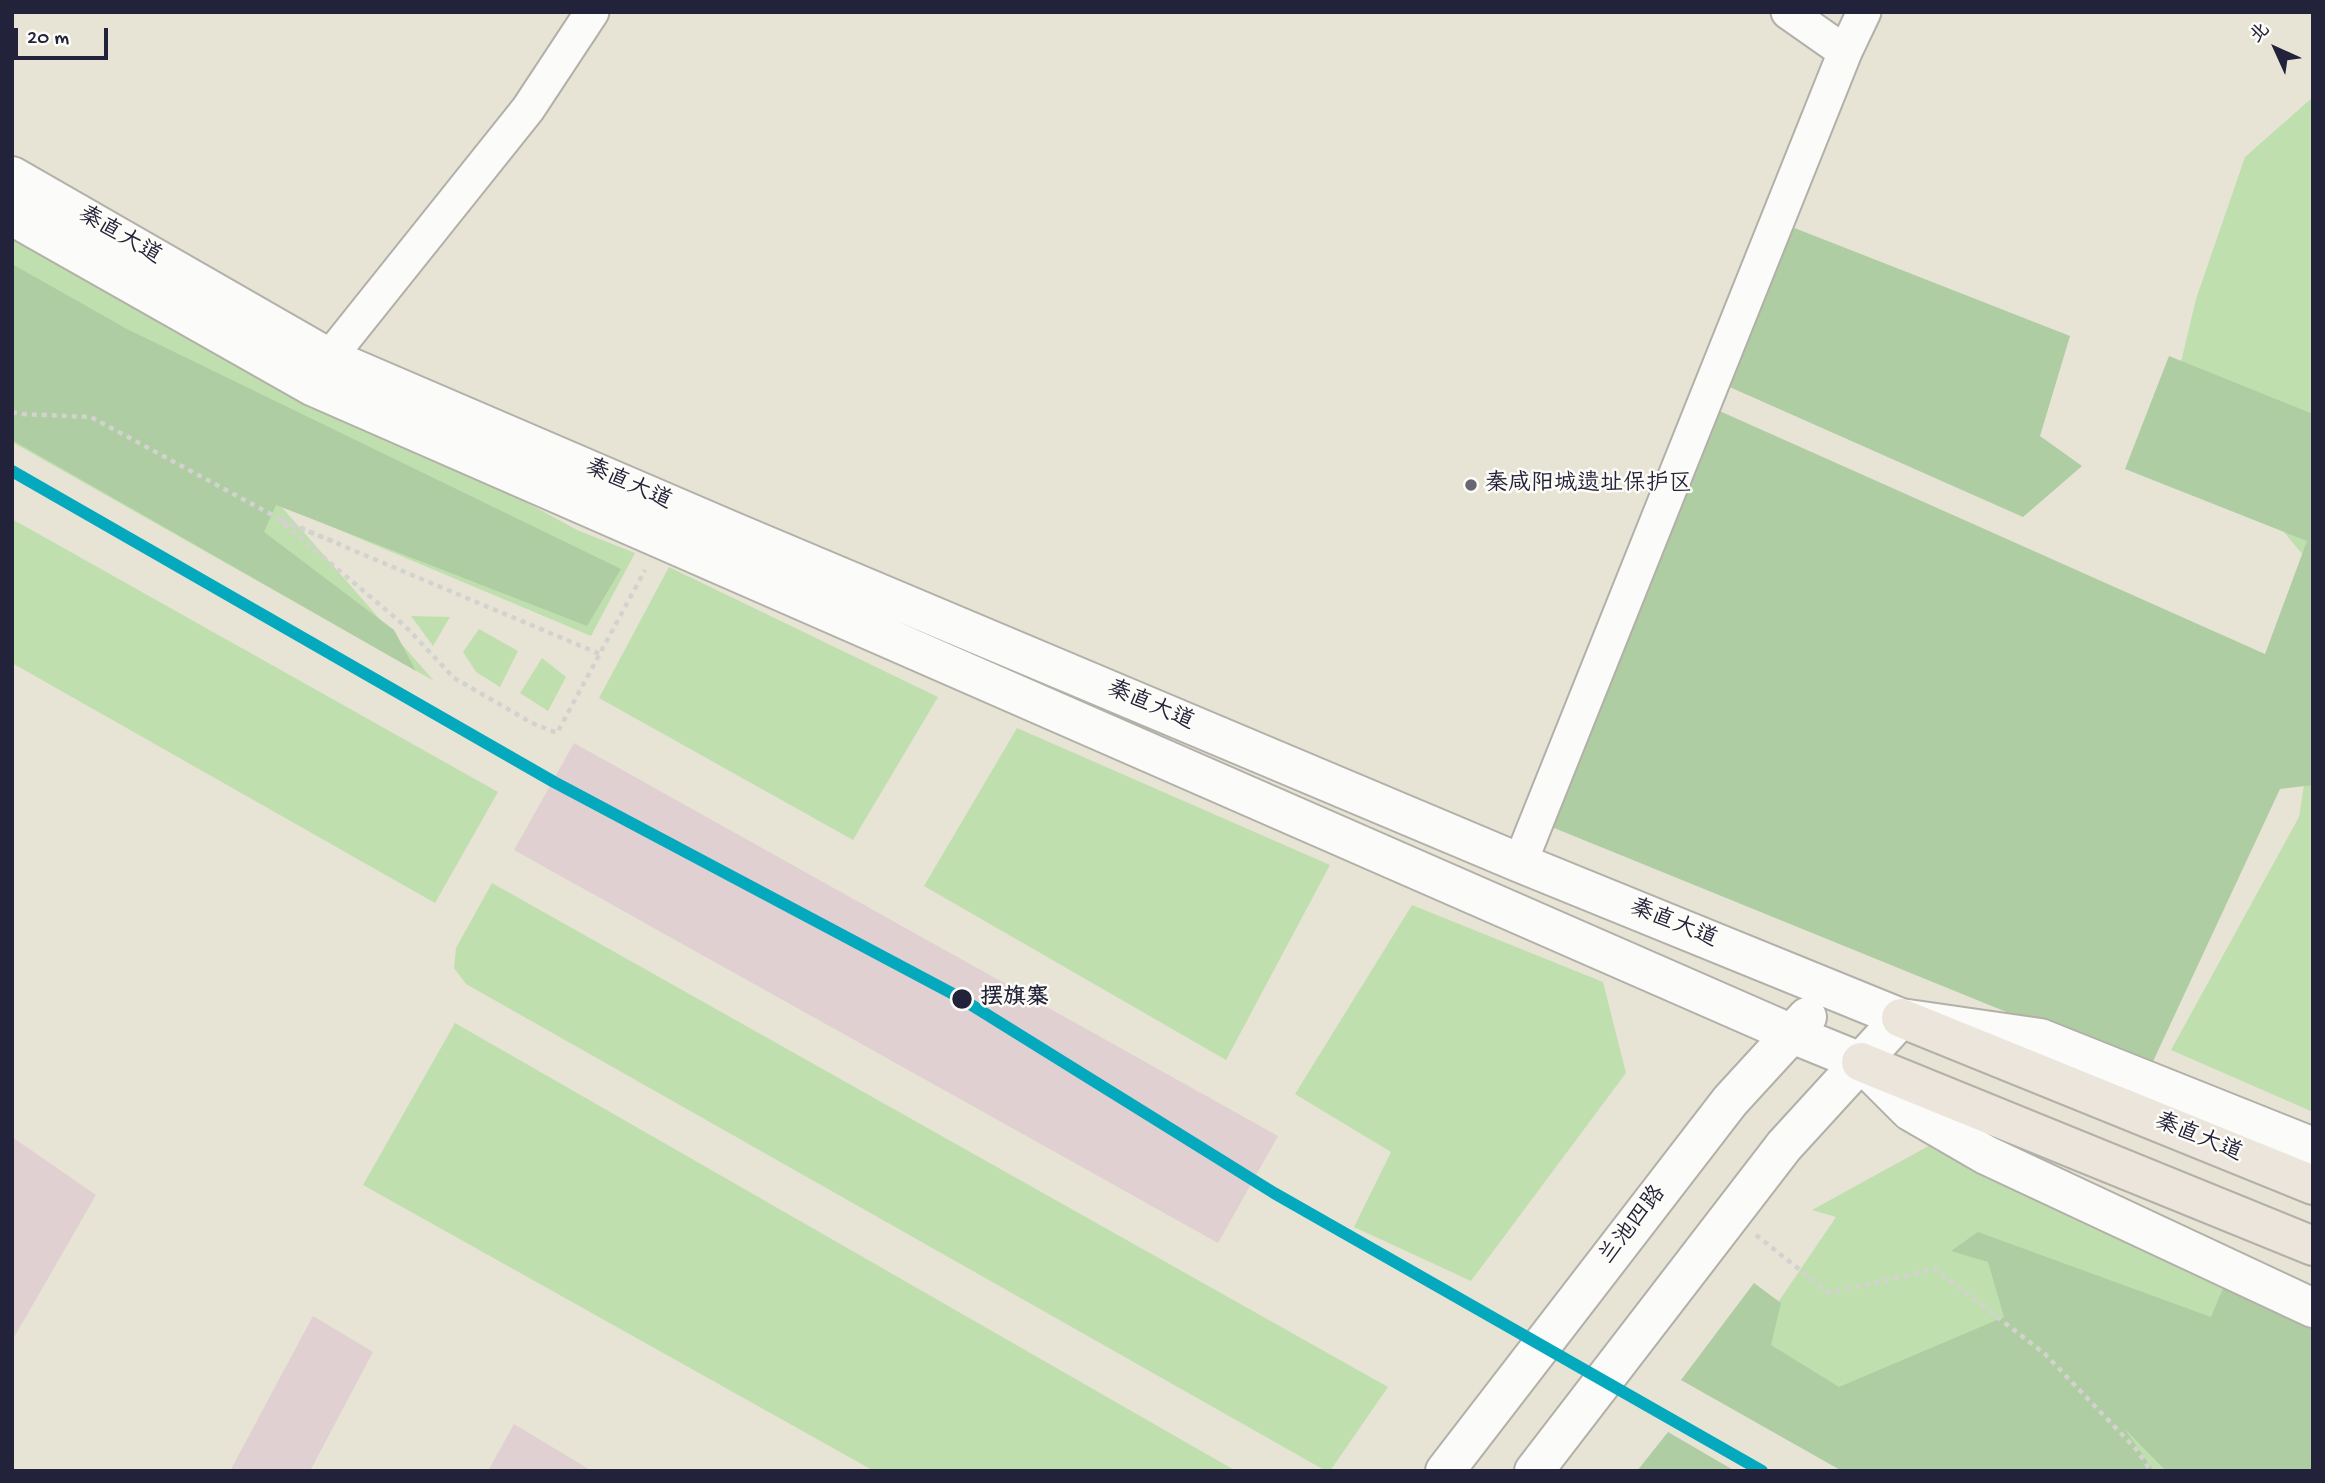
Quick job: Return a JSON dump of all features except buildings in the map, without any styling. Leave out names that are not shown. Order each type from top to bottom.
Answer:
[{"type":"main road","name":"秦直大道","points":[[1901,1018],[2313,1185]]},
{"type":"main road","points":[[1861,1062],[2313,1246]]},
{"type":"street","points":[[329,358],[528,109],[592,12]]},
{"type":"street","points":[[1788,12],[1845,52]]},
{"type":"street","points":[[1520,863],[1845,52],[1864,12]]},
{"type":"street","name":"秦直大道","points":[[12,176],[329,358],[747,538],[1520,863],[1901,1018]]},
{"type":"street","name":"秦直大道","points":[[12,216],[312,386],[1861,1062]]},
{"type":"street","name":"兰池四路","points":[[1445,1471],[1730,1101],[1832,990]]},
{"type":"street","points":[[1534,1471],[1784,1146],[1901,1018],[2040,1038],[2313,1147]]},
{"type":"street","points":[[1861,1062],[1910,1111],[1986,1155],[2313,1308]]},
{"type":"path","points":[[12,412],[22,415],[91,417],[276,517],[600,654]]},
{"type":"path","points":[[276,517],[405,626],[454,678],[533,723],[557,733],[661,539]]},
{"type":"path","points":[[276,517],[340,544]]},
{"type":"path","points":[[1731,1215],[1829,1293],[1935,1269],[2045,1354],[2136,1449],[2151,1471]]},
{"type":"green space","points":[[2313,97],[2313,567],[2283,531],[2155,471],[2196,299],[2245,157]]},
{"type":"green space","points":[[1769,218],[2070,336],[2040,436],[2082,466],[2023,517],[1716,381]]},
{"type":"green space","points":[[12,222],[577,530],[635,553],[591,636],[280,505],[434,681],[12,442]]},
{"type":"green space","points":[[12,264],[127,329],[621,569],[587,626],[276,505],[264,532],[394,630],[416,671],[12,440]]},
{"type":"green space","points":[[2169,356],[2313,414],[2313,785],[2280,789],[2149,1070],[1532,819],[1697,401],[2265,654],[2307,541],[2125,469]]},
{"type":"green space","points":[[12,519],[498,792],[435,903],[12,663]]},
{"type":"green space","points":[[669,567],[938,697],[853,840],[599,698]]},
{"type":"green space","points":[[411,616],[450,617],[433,646]]},
{"type":"green space","points":[[479,629],[518,651],[500,687],[476,672],[463,652]]},
{"type":"green space","points":[[542,658],[566,677],[548,711],[520,693]]},
{"type":"green space","points":[[2313,727],[2313,1112],[2171,1050],[2299,817]]},
{"type":"green space","points":[[1017,728],[1330,865],[1226,1060],[924,886]]},
{"type":"green space","points":[[492,883],[1388,1387],[1330,1471],[1326,1471],[466,984],[454,968],[456,948]]},
{"type":"green space","points":[[1412,905],[1603,982],[1626,1073],[1471,1281],[1354,1227],[1391,1152],[1295,1094]]},
{"type":"green space","points":[[455,1023],[1236,1471],[874,1471],[363,1185]]},
{"type":"green space","points":[[1934,1143],[2228,1276],[2220,1295],[2313,1471],[1860,1471],[1715,1395],[1836,1217],[1812,1210]]},
{"type":"green space","points":[[1978,1232],[2211,1317],[2228,1276],[2313,1313],[2313,1471],[2166,1471],[2124,1428],[2154,1471],[1842,1471],[1681,1380],[1754,1283],[1781,1303],[1771,1345],[1839,1387],[2004,1317],[1988,1262],[1951,1251]]},
{"type":"green space","points":[[1668,1432],[1735,1471],[1637,1471]]},
{"type":"transit line","points":[[12,471],[554,782],[957,996],[1274,1193],[1762,1471]]},
{"type":"place","name":"秦咸阳城遗址保护区","points":[[1471,485]]},
{"type":"place","name":"摆旗寨","points":[[962,999]]}]
